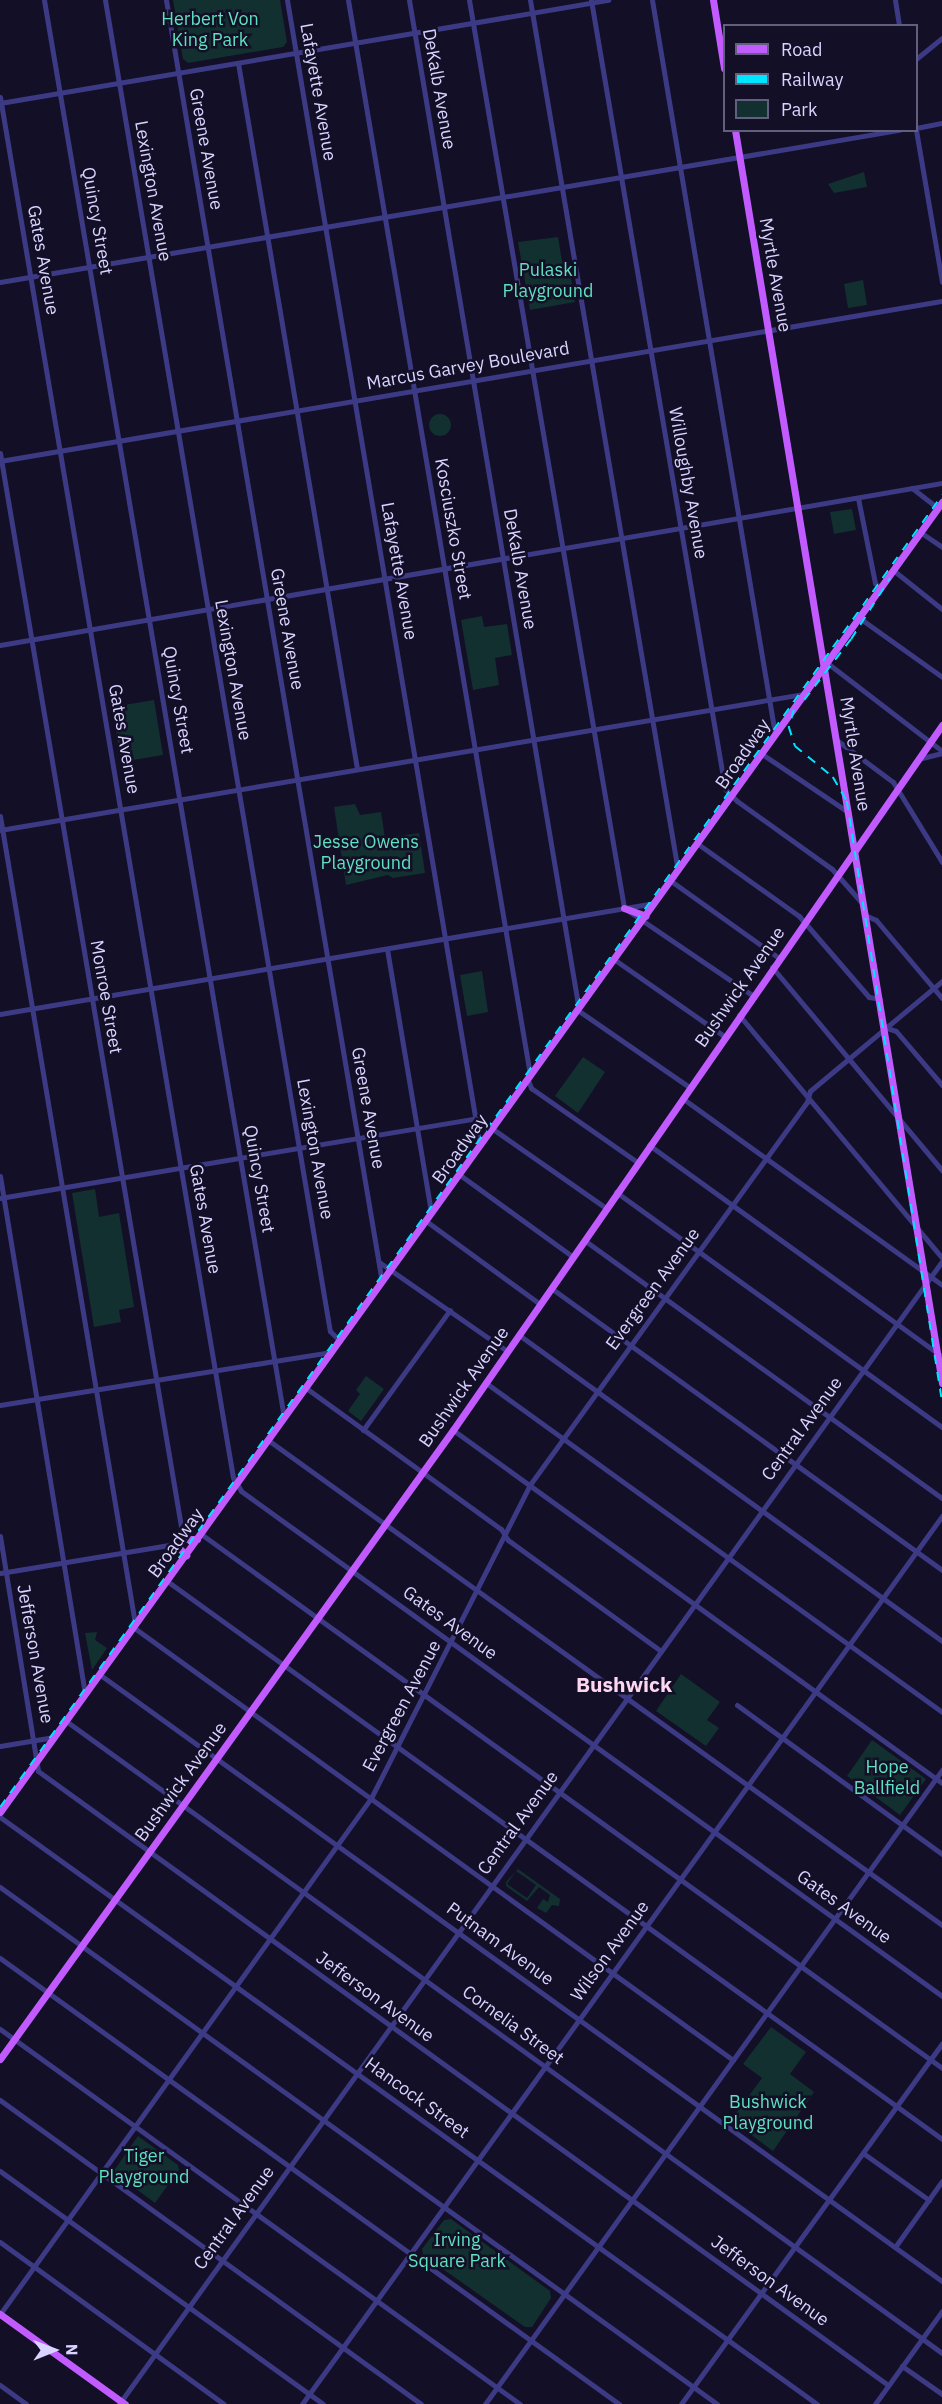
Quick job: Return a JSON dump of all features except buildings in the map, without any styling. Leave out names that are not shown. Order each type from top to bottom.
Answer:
[{"type":"main road","points":[[713,0],[723,62]]},
{"type":"main road","name":"Myrtle Avenue","points":[[735,132],[826,662],[918,1230],[928,1274],[927,1284],[940,1354],[942,1383]]},
{"type":"main road","name":"Broadway","points":[[0,1812],[579,1011],[940,505]]},
{"type":"main road","name":"Bushwick Avenue","points":[[0,2059],[453,1430],[752,995],[942,725]]},
{"type":"main road","points":[[624,908],[645,919]]},
{"type":"main road","points":[[182,1533],[188,1539],[199,1537]]},
{"type":"main road","points":[[175,1544],[186,1555]]},
{"type":"main road","points":[[0,2314],[122,2403]]},
{"type":"street","name":"Quincy Street","points":[[44,0],[285,1418]]},
{"type":"street","name":"Lexington Avenue","points":[[105,0],[330,1331],[340,1341]]},
{"type":"street","name":"Greene Avenue","points":[[166,0],[382,1283]]},
{"type":"street","name":"Lafayette Avenue","points":[[287,0],[477,1118],[480,1147]]},
{"type":"street","name":"Kosciuszko Street","points":[[348,0],[529,1078]]},
{"type":"street","name":"DeKalb Avenue","points":[[409,0],[579,1011]]},
{"type":"street","points":[[470,0],[624,908]]},
{"type":"street","points":[[530,0],[678,872]]},
{"type":"street","points":[[0,101],[60,93],[591,1],[608,0]]},
{"type":"street","points":[[652,0],[775,734]]},
{"type":"street","points":[[895,0],[899,24]]},
{"type":"street","name":"Willoughby Avenue","points":[[591,1],[725,789],[732,796]]},
{"type":"street","points":[[918,57],[942,38]]},
{"type":"street","points":[[238,63],[357,769]]},
{"type":"street","name":"Gates Avenue","points":[[0,101],[215,1369],[237,1484],[241,1491],[942,1996]]},
{"type":"street","points":[[918,129],[942,123]]},
{"type":"street","points":[[0,282],[887,132]]},
{"type":"street","points":[[917,132],[942,282]]},
{"type":"street","name":"Marcus Garvey Boulevard","points":[[1,461],[942,301]]},
{"type":"street","name":"Monroe Street","points":[[0,453],[182,1533]]},
{"type":"street","points":[[0,645],[740,520],[942,483]]},
{"type":"street","points":[[912,488],[940,505]]},
{"type":"street","points":[[858,498],[874,583],[880,588]]},
{"type":"street","points":[[920,532],[942,547]]},
{"type":"street","points":[[893,570],[942,609]]},
{"type":"street","points":[[858,617],[942,677]]},
{"type":"street","points":[[826,662],[931,740],[942,752],[918,759]]},
{"type":"street","points":[[1,830],[803,694]]},
{"type":"street","points":[[838,741],[898,788],[942,862]]},
{"type":"street","points":[[762,754],[849,813]]},
{"type":"street","points":[[732,796],[837,874],[865,906]]},
{"type":"street","points":[[0,816],[124,1552],[134,1625],[733,2060]]},
{"type":"street","points":[[698,844],[804,921],[869,997],[880,999]]},
{"type":"street","points":[[671,882],[779,958]]},
{"type":"street","points":[[0,1014],[656,902]]},
{"type":"street","points":[[867,916],[876,920],[942,998]]},
{"type":"street","points":[[645,919],[752,995]]},
{"type":"street","points":[[387,949],[431,1215]]},
{"type":"street","points":[[615,960],[724,1036]]},
{"type":"street","points":[[772,967],[942,1170]]},
{"type":"street","name":"Evergreen Avenue","points":[[0,2314],[338,1846],[370,1798],[452,1643],[504,1534],[530,1486],[563,1439],[808,1097],[849,1059],[942,981]]},
{"type":"street","points":[[579,1011],[689,1087]]},
{"type":"street","points":[[739,1015],[942,1259],[928,1274]]},
{"type":"street","points":[[885,1029],[896,1030],[942,1085]]},
{"type":"street","points":[[528,1063],[538,1066]]},
{"type":"street","points":[[529,1078],[531,1088],[637,1162]]},
{"type":"street","points":[[682,1098],[942,1284]]},
{"type":"street","points":[[2,1198],[477,1118],[494,1127],[606,1208]]},
{"type":"street","points":[[649,1145],[940,1354]]},
{"type":"street","points":[[460,1174],[572,1256]]},
{"type":"street","points":[[0,1176],[84,1673],[85,1694]]},
{"type":"street","points":[[616,1192],[942,1427]]},
{"type":"street","points":[[428,1196],[440,1203]]},
{"type":"street","points":[[426,1221],[540,1304]]},
{"type":"street","points":[[584,1240],[942,1498]]},
{"type":"street","points":[[379,1262],[507,1351]]},
{"type":"street","name":"Central Avenue","points":[[122,2403],[154,2354],[927,1284]]},
{"type":"street","points":[[551,1288],[942,1570]]},
{"type":"street","points":[[363,1430],[450,1310]]},
{"type":"street","points":[[519,1335],[942,1641]]},
{"type":"street","points":[[0,1405],[274,1359],[332,1352]]},
{"type":"street","points":[[486,1383],[942,1712]]},
{"type":"street","points":[[306,1388],[661,1651]]},
{"type":"street","points":[[282,1405],[294,1404]]},
{"type":"street","points":[[453,1430],[942,1783]]},
{"type":"street","points":[[268,1440],[942,1925]]},
{"type":"street","name":"Wilson Avenue","points":[[302,2404],[942,1516]]},
{"type":"street","points":[[3,1573],[175,1544],[182,1533]]},
{"type":"street","name":"Jefferson Avenue","points":[[0,1536],[3,1573],[38,1771],[888,2385]]},
{"type":"street","points":[[199,1537],[318,1618],[942,2068]]},
{"type":"street","points":[[167,1581],[942,2139]]},
{"type":"street","points":[[132,1604],[144,1612]]},
{"type":"street","points":[[84,1673],[94,1681]]},
{"type":"street","name":"Putnam Avenue","points":[[99,1674],[942,2281]]},
{"type":"street","points":[[737,1705],[942,1854]]},
{"type":"street","name":"Cornelia Street","points":[[66,1721],[942,2353]]},
{"type":"street","points":[[0,1746],[54,1737]]},
{"type":"street","points":[[485,2404],[942,1770]]},
{"type":"street","name":"Hancock Street","points":[[0,1817],[817,2404]]},
{"type":"street","points":[[0,1887],[717,2404]]},
{"type":"street","points":[[0,1958],[619,2404]]},
{"type":"street","points":[[0,2029],[520,2404]]},
{"type":"street","points":[[681,2404],[942,2043]]},
{"type":"street","points":[[0,2100],[421,2404]]},
{"type":"street","points":[[863,2153],[929,2200]]},
{"type":"street","points":[[0,2171],[323,2404]]},
{"type":"street","points":[[895,2247],[942,2181]]},
{"type":"street","points":[[0,2242],[224,2404]]},
{"type":"street","points":[[875,2404],[942,2311]]},
{"type":"street","points":[[902,2366],[942,2394]]},
{"type":"street","points":[[0,2385],[26,2404]]},
{"type":"green space","name":"Herbert Von King Park","points":[[173,0],[280,0],[287,42],[283,47],[188,63],[183,59]]},
{"type":"green space","points":[[864,172],[867,187],[834,193],[828,184]]},
{"type":"green space","name":"Pulaski Playground","points":[[558,237],[562,261],[568,260],[575,302],[530,310],[518,242]]},
{"type":"green space","points":[[863,280],[867,305],[848,308],[844,284]]},
{"type":"green space","points":[[440,414],[448,417],[451,425],[448,433],[440,436],[432,433],[429,425],[432,417]]},
{"type":"green space","points":[[852,509],[856,530],[834,534],[830,512]]},
{"type":"green space","points":[[482,616],[484,627],[507,624],[512,655],[495,658],[499,685],[473,690],[461,620]]},
{"type":"green space","points":[[154,700],[163,755],[121,762],[112,707]]},
{"type":"green space","name":"Jesse Owens Playground","points":[[355,804],[360,815],[381,812],[385,838],[419,833],[425,873],[393,878],[388,875],[346,885],[334,807]]},
{"type":"green space","points":[[482,971],[488,1012],[467,1016],[460,975]]},
{"type":"green space","points":[[583,1057],[605,1072],[578,1113],[555,1096]]},
{"type":"green space","points":[[95,1189],[99,1217],[119,1213],[134,1307],[119,1310],[121,1322],[94,1327],[72,1193]]},
{"type":"green space","points":[[366,1376],[384,1389],[361,1421],[348,1411],[360,1394],[356,1390]]},
{"type":"green space","points":[[97,1632],[95,1640],[107,1648],[92,1670],[85,1633]]},
{"type":"green space","points":[[681,1674],[720,1702],[707,1720],[719,1728],[706,1746],[656,1711]]},
{"type":"green space","name":"Hope Ballfield","points":[[872,1740],[926,1779],[900,1815],[847,1776]]},
{"type":"green space","points":[[518,1869],[560,1899],[559,1906],[552,1905],[546,1913],[537,1908],[543,1899],[548,1902],[550,1895],[539,1887],[527,1901],[506,1886],[506,1882],[516,1872],[507,1884],[527,1898],[536,1885],[516,1871]]},
{"type":"green space","name":"Bushwick Playground","points":[[771,2027],[806,2052],[790,2074],[814,2092],[773,2151],[731,2120],[762,2078],[743,2064]]},
{"type":"green space","name":"Tiger Playground","points":[[138,2136],[178,2165],[179,2170],[155,2203],[113,2172]]},
{"type":"green space","name":"Irving Square Park","points":[[451,2219],[550,2291],[551,2298],[532,2327],[525,2327],[423,2255],[422,2249],[444,2220]]},
{"type":"railway","points":[[0,1807],[942,495]]},
{"type":"railway","points":[[804,700],[851,639],[890,578]]},
{"type":"railway","points":[[794,710],[789,727],[795,746],[833,777],[847,801],[942,1400]]},
{"type":"district","name":"Bushwick","points":[[624,1684]]}]
